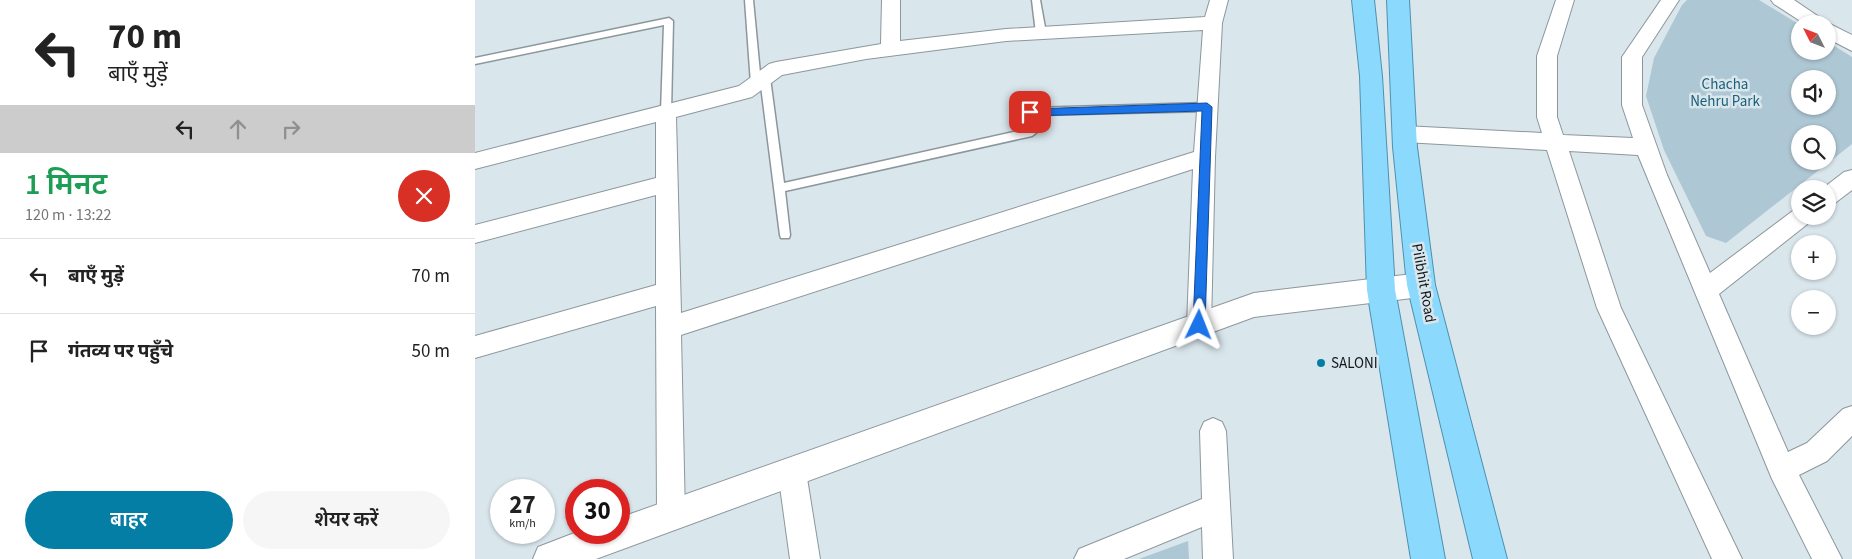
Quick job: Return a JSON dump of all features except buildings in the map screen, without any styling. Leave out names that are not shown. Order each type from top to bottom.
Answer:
[{"type":"highway","points":[[1363,0],[1371,76],[1381,290],[1428,559]]},
{"type":"highway","name":"Pilibhit Road","points":[[1398,0],[1404,134],[1421,285],[1490,559]]},
{"type":"street","points":[[890,50],[891,0]]},
{"type":"street","points":[[1199,325],[1207,107],[1213,23],[1219,0]]},
{"type":"street","points":[[1565,0],[1547,56],[1547,117],[1609,308],[1727,559]]},
{"type":"street","points":[[1671,0],[1632,57],[1632,105],[1646,147],[1783,470],[1827,559]]},
{"type":"street","points":[[1780,0],[1804,15]]},
{"type":"street","points":[[475,161],[745,92],[777,69],[890,50],[1041,33],[1213,23]]},
{"type":"street","points":[[1836,34],[1852,44]]},
{"type":"street","points":[[666,112],[671,515]]},
{"type":"street","points":[[1404,134],[1646,147]]},
{"type":"street","points":[[669,328],[1204,157]]},
{"type":"street","points":[[1836,190],[1852,178]]},
{"type":"street","points":[[475,234],[667,184]]},
{"type":"street","points":[[1706,290],[1791,224]]},
{"type":"street","points":[[549,559],[1254,305],[1421,285]]},
{"type":"street","points":[[475,348],[668,292]]},
{"type":"street","points":[[1783,470],[1817,452],[1852,418]]},
{"type":"street","points":[[1213,431],[1218,559]]},
{"type":"street","points":[[792,472],[805,559]]},
{"type":"street","points":[[1089,559],[1216,507]]},
{"type":"lane","points":[[749,0],[785,235]]},
{"type":"lane","points":[[1036,0],[1041,33]]},
{"type":"lane","points":[[475,61],[669,21],[666,112]]},
{"type":"lane","points":[[778,188],[1032,132],[1030,112],[1207,107]]},
{"type":"green space","name":"Chacha Nehru Park","points":[[1687,0],[1759,0],[1791,20],[1791,60],[1836,60],[1836,47],[1852,57],[1852,144],[1836,157],[1836,125],[1791,125],[1791,170],[1819,170],[1806,180],[1791,180],[1791,192],[1726,243],[1706,236],[1664,150],[1646,96],[1654,58],[1682,5]]},
{"type":"green space","points":[[1188,541],[1189,559],[1139,559]]},
{"type":"place","name":"SALONI","points":[[1321,363]]},
{"type":"route","points":[[1030,112],[1207,107],[1199,325]]}]
